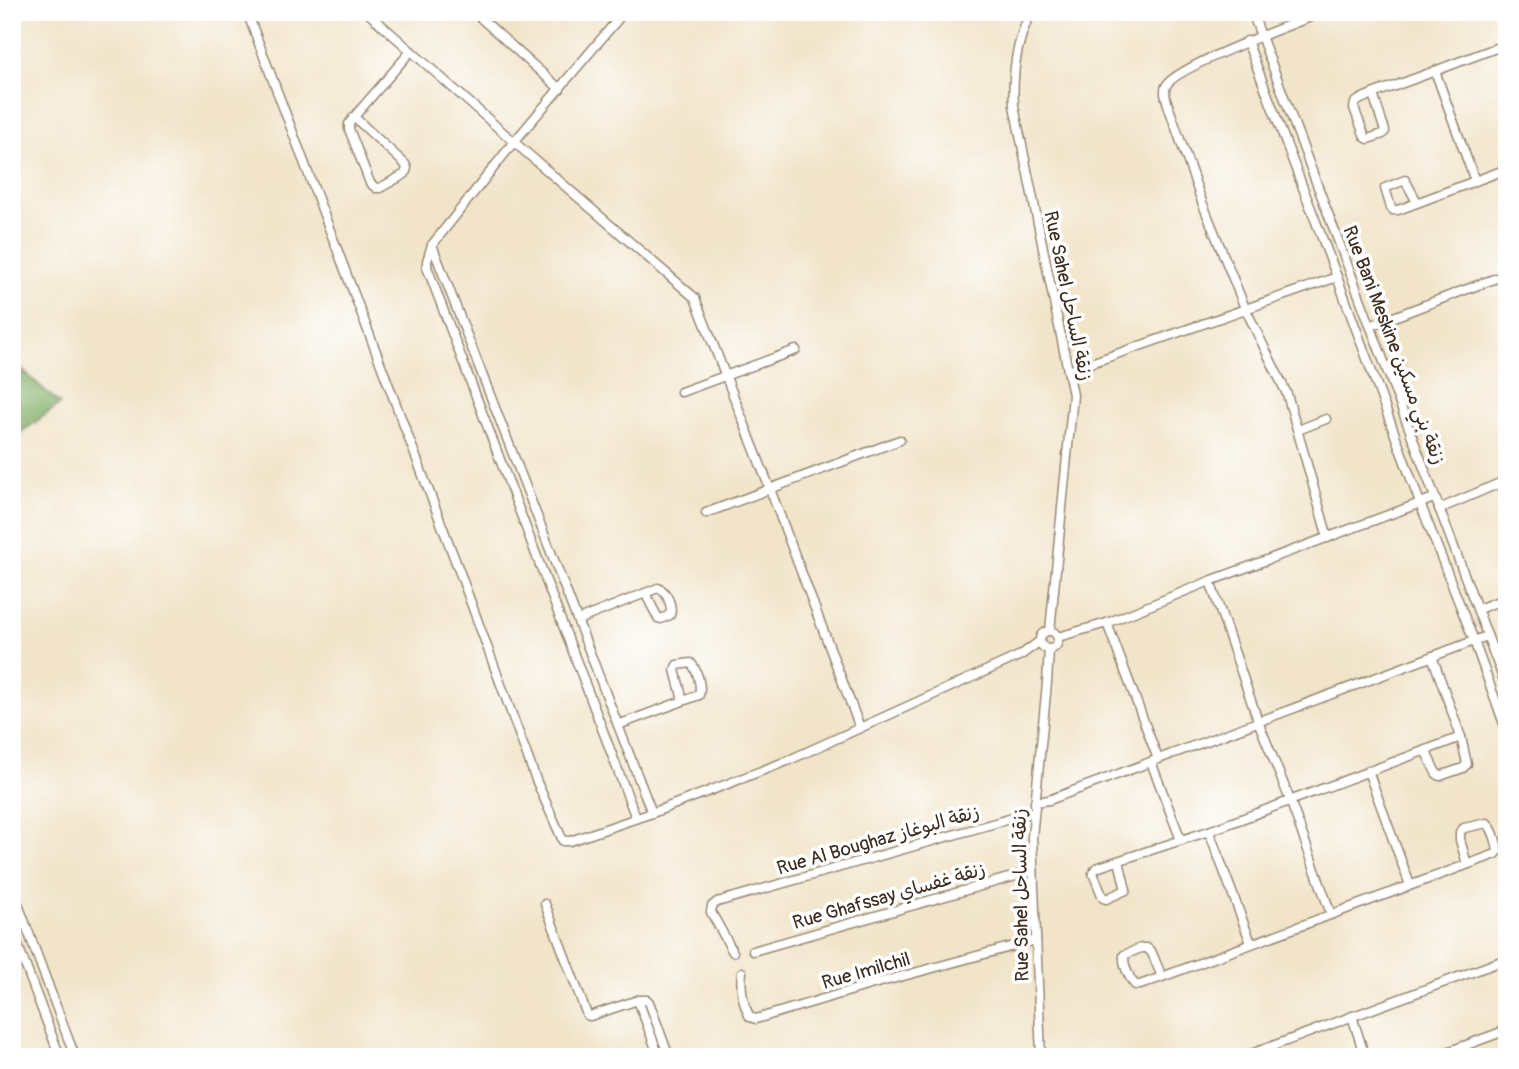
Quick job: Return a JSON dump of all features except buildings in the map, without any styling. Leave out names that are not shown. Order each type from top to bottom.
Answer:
[{"type":"street","points":[[247,12],[536,780],[563,841],[567,842],[652,813],[787,761],[1021,655],[1040,642],[1042,634],[1050,631],[1058,637]]},
{"type":"street","points":[[368,12],[514,142],[691,293],[698,304],[770,489],[860,728]]},
{"type":"street","points":[[474,12],[559,89]]},
{"type":"street","points":[[624,12],[514,142],[432,245],[428,267],[636,818]]},
{"type":"street","name":"Rue Sahel زنقة الساحل","points":[[1031,12],[1019,43],[1014,71],[1014,106],[1073,395],[1050,631]]},
{"type":"street","name":"Rue Bani Meskine زنقة بني مسكين","points":[[1252,12],[1507,688]]},
{"type":"street","points":[[1323,12],[1247,41],[1176,76],[1166,86],[1165,92],[1202,202],[1245,308],[1287,394],[1328,538]]},
{"type":"street","points":[[1504,12],[1507,19]]},
{"type":"street","points":[[1247,41],[1507,732]]},
{"type":"street","points":[[1373,94],[1385,131],[1368,139],[1354,106],[1358,100],[1373,94],[1507,44]]},
{"type":"street","points":[[354,117],[405,164],[405,174],[376,188],[370,183],[349,129],[350,122],[354,117],[411,51]]},
{"type":"street","points":[[1436,71],[1475,181]]},
{"type":"street","points":[[1417,202],[1507,169]]},
{"type":"street","points":[[432,245],[652,813]]},
{"type":"street","points":[[1370,326],[1507,274]]},
{"type":"street","points":[[1068,371],[1337,277]]},
{"type":"street","points":[[681,392],[796,350]]},
{"type":"street","points":[[1298,430],[1326,419]]},
{"type":"street","points":[[706,513],[900,440]]},
{"type":"street","points":[[1439,509],[1507,480]]},
{"type":"street","points":[[1058,637],[1108,622],[1434,498]]},
{"type":"street","points":[[547,580],[562,576]]},
{"type":"street","points":[[1210,581],[1258,722],[1290,800],[1331,914]]},
{"type":"street","points":[[578,620],[645,593]]},
{"type":"street","points":[[1478,609],[1507,598]]},
{"type":"street","points":[[1108,622],[1181,840]]},
{"type":"street","points":[[1035,802],[1049,800],[1487,636]]},
{"type":"street","points":[[1040,642],[1049,649],[1056,645],[1058,637]]},
{"type":"street","name":"Rue Sahel زنقة الساحل","points":[[1041,1057],[1033,871],[1034,812],[1049,649]]},
{"type":"street","points":[[1425,750],[1438,775],[1442,776],[1467,764],[1461,737],[1432,656]]},
{"type":"street","points":[[618,725],[698,696],[701,691],[691,663],[677,666],[675,670],[683,700]]},
{"type":"street","points":[[1119,861],[1126,890],[1103,898],[1093,871],[1096,868],[1209,831],[1461,737]]},
{"type":"street","points":[[1368,772],[1410,885]]},
{"type":"street","name":"Rue Al Boughaz زنقة البوغاز","points":[[733,952],[711,909],[717,902],[1034,812]]},
{"type":"street","points":[[1162,977],[1152,953],[1147,948],[1125,955],[1124,963],[1135,985],[1162,977],[1497,853],[1497,846],[1487,823],[1464,828],[1460,832],[1467,863]]},
{"type":"street","points":[[1209,831],[1251,943]]},
{"type":"street","name":"Rue Ghafssay زنقة غفساي","points":[[753,951],[1033,871]]},
{"type":"street","points":[[12,888],[75,1057]]},
{"type":"street","points":[[545,904],[587,1015],[645,999],[649,1002],[669,1057]]},
{"type":"street","points":[[26,925],[12,931],[60,1057]]},
{"type":"street","name":"Rue Imilchil","points":[[742,972],[742,988],[747,1009],[750,1017],[756,1019],[1036,940]]},
{"type":"street","points":[[1243,1057],[1507,959]]},
{"type":"street","points":[[638,1000],[659,1057]]},
{"type":"street","points":[[46,1020],[59,1015]]},
{"type":"street","points":[[1352,1016],[1365,1057]]},
{"type":"street","points":[[1434,1057],[1507,1030]]},
{"type":"green space","points":[[12,361],[60,404],[12,439]]}]
